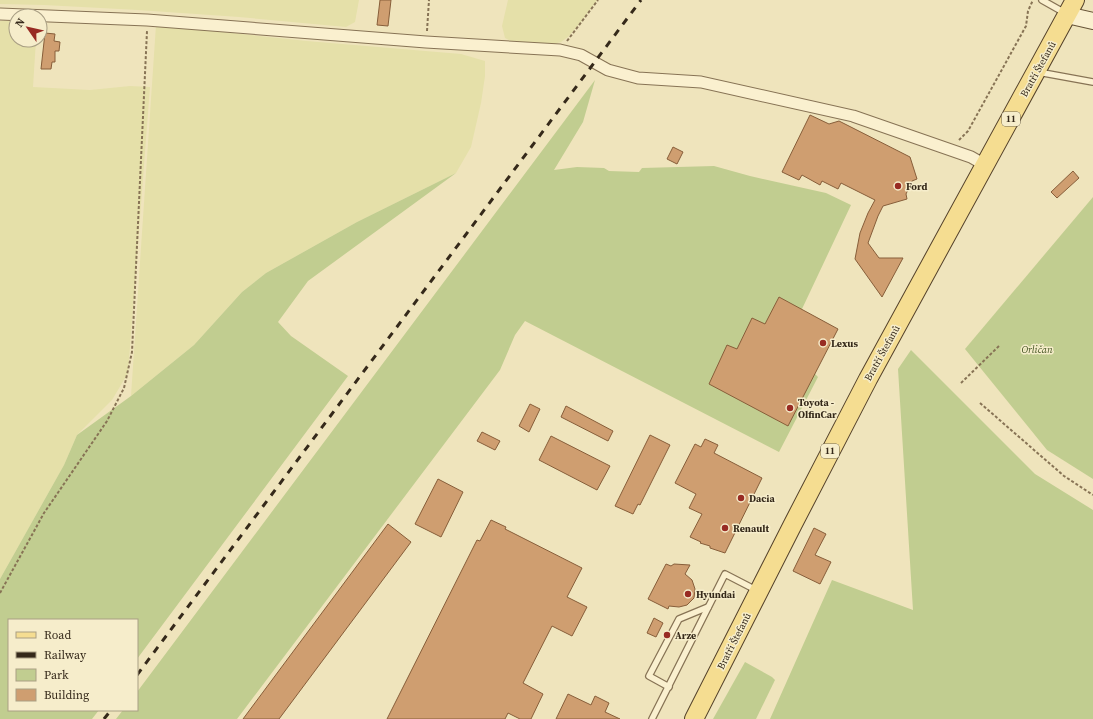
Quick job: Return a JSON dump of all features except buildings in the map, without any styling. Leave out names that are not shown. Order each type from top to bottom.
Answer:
[{"type":"main road","name":"Bratří Štefanů","points":[[694,719],[868,379],[1071,7]]},
{"type":"street","points":[[1071,7],[1093,21]]},
{"type":"street","points":[[0,14],[147,20],[426,42],[560,50],[581,55],[608,70],[638,78],[701,82],[853,116],[971,157],[985,165]]},
{"type":"lane","points":[[1042,0],[1071,7]]},
{"type":"lane","points":[[1036,72],[1093,82]]},
{"type":"lane","points":[[652,719],[725,574],[759,591]]},
{"type":"lane","points":[[669,686],[649,676],[679,619],[708,608]]},
{"type":"path","points":[[426,42],[429,0]]},
{"type":"path","points":[[560,50],[598,0]]},
{"type":"path","points":[[950,150],[968,131],[1026,26],[1028,11],[1033,0]]},
{"type":"path","points":[[0,593],[44,513],[107,421],[124,388],[132,352],[147,20]]},
{"type":"path","points":[[961,383],[999,346]]},
{"type":"path","points":[[980,403],[1064,476],[1093,495]]},
{"type":"shaded area","points":[[0,0],[359,0],[355,22],[346,27],[239,17],[138,10],[0,4]]},
{"type":"shaded area","points":[[508,0],[597,0],[568,37],[561,42],[554,44],[513,42],[505,38],[502,26]]},
{"type":"shaded area","points":[[8,20],[8,48],[35,48],[33,87],[90,90],[130,86],[150,87],[128,373],[112,400],[77,435],[64,465],[0,579],[0,21]]},
{"type":"shaded area","points":[[156,25],[307,41],[461,54],[485,61],[485,76],[481,103],[471,147],[456,173],[357,222],[266,273],[242,292],[194,345],[131,396]]},
{"type":"green space","points":[[595,80],[583,122],[554,170],[577,167],[604,168],[609,171],[639,172],[642,168],[714,166],[750,176],[826,193],[851,205],[802,309],[790,348],[818,377],[779,452],[525,321],[515,335],[500,370],[237,719],[116,719],[122,711],[138,711],[138,691]]},
{"type":"green space","points":[[456,173],[308,281],[278,322],[291,336],[348,376],[138,658],[138,619],[8,619],[8,711],[98,711],[92,719],[0,719],[0,579],[64,465],[77,435],[131,396],[194,345],[242,292],[266,273],[357,222]]},
{"type":"green space","name":"Orličan","points":[[1093,197],[1093,479],[1047,450],[965,349]]},
{"type":"green space","points":[[911,350],[1035,474],[1093,510],[1093,719],[770,719],[832,580],[913,610],[898,369]]},
{"type":"green space","points":[[745,662],[775,680],[756,719],[713,719]]},
{"type":"railway","points":[[138,674],[641,0]]},
{"type":"railway","points":[[104,719],[110,711]]},
{"type":"place","name":"Ford","points":[[898,186]]},
{"type":"place","name":"Lexus","points":[[823,343]]},
{"type":"place","name":"Toyota - OlfinCar","points":[[790,408]]},
{"type":"place","name":"Dacia","points":[[741,498]]},
{"type":"place","name":"Renault","points":[[725,528]]},
{"type":"place","name":"Hyundai","points":[[688,594]]},
{"type":"place","name":"Arze","points":[[667,635]]}]
